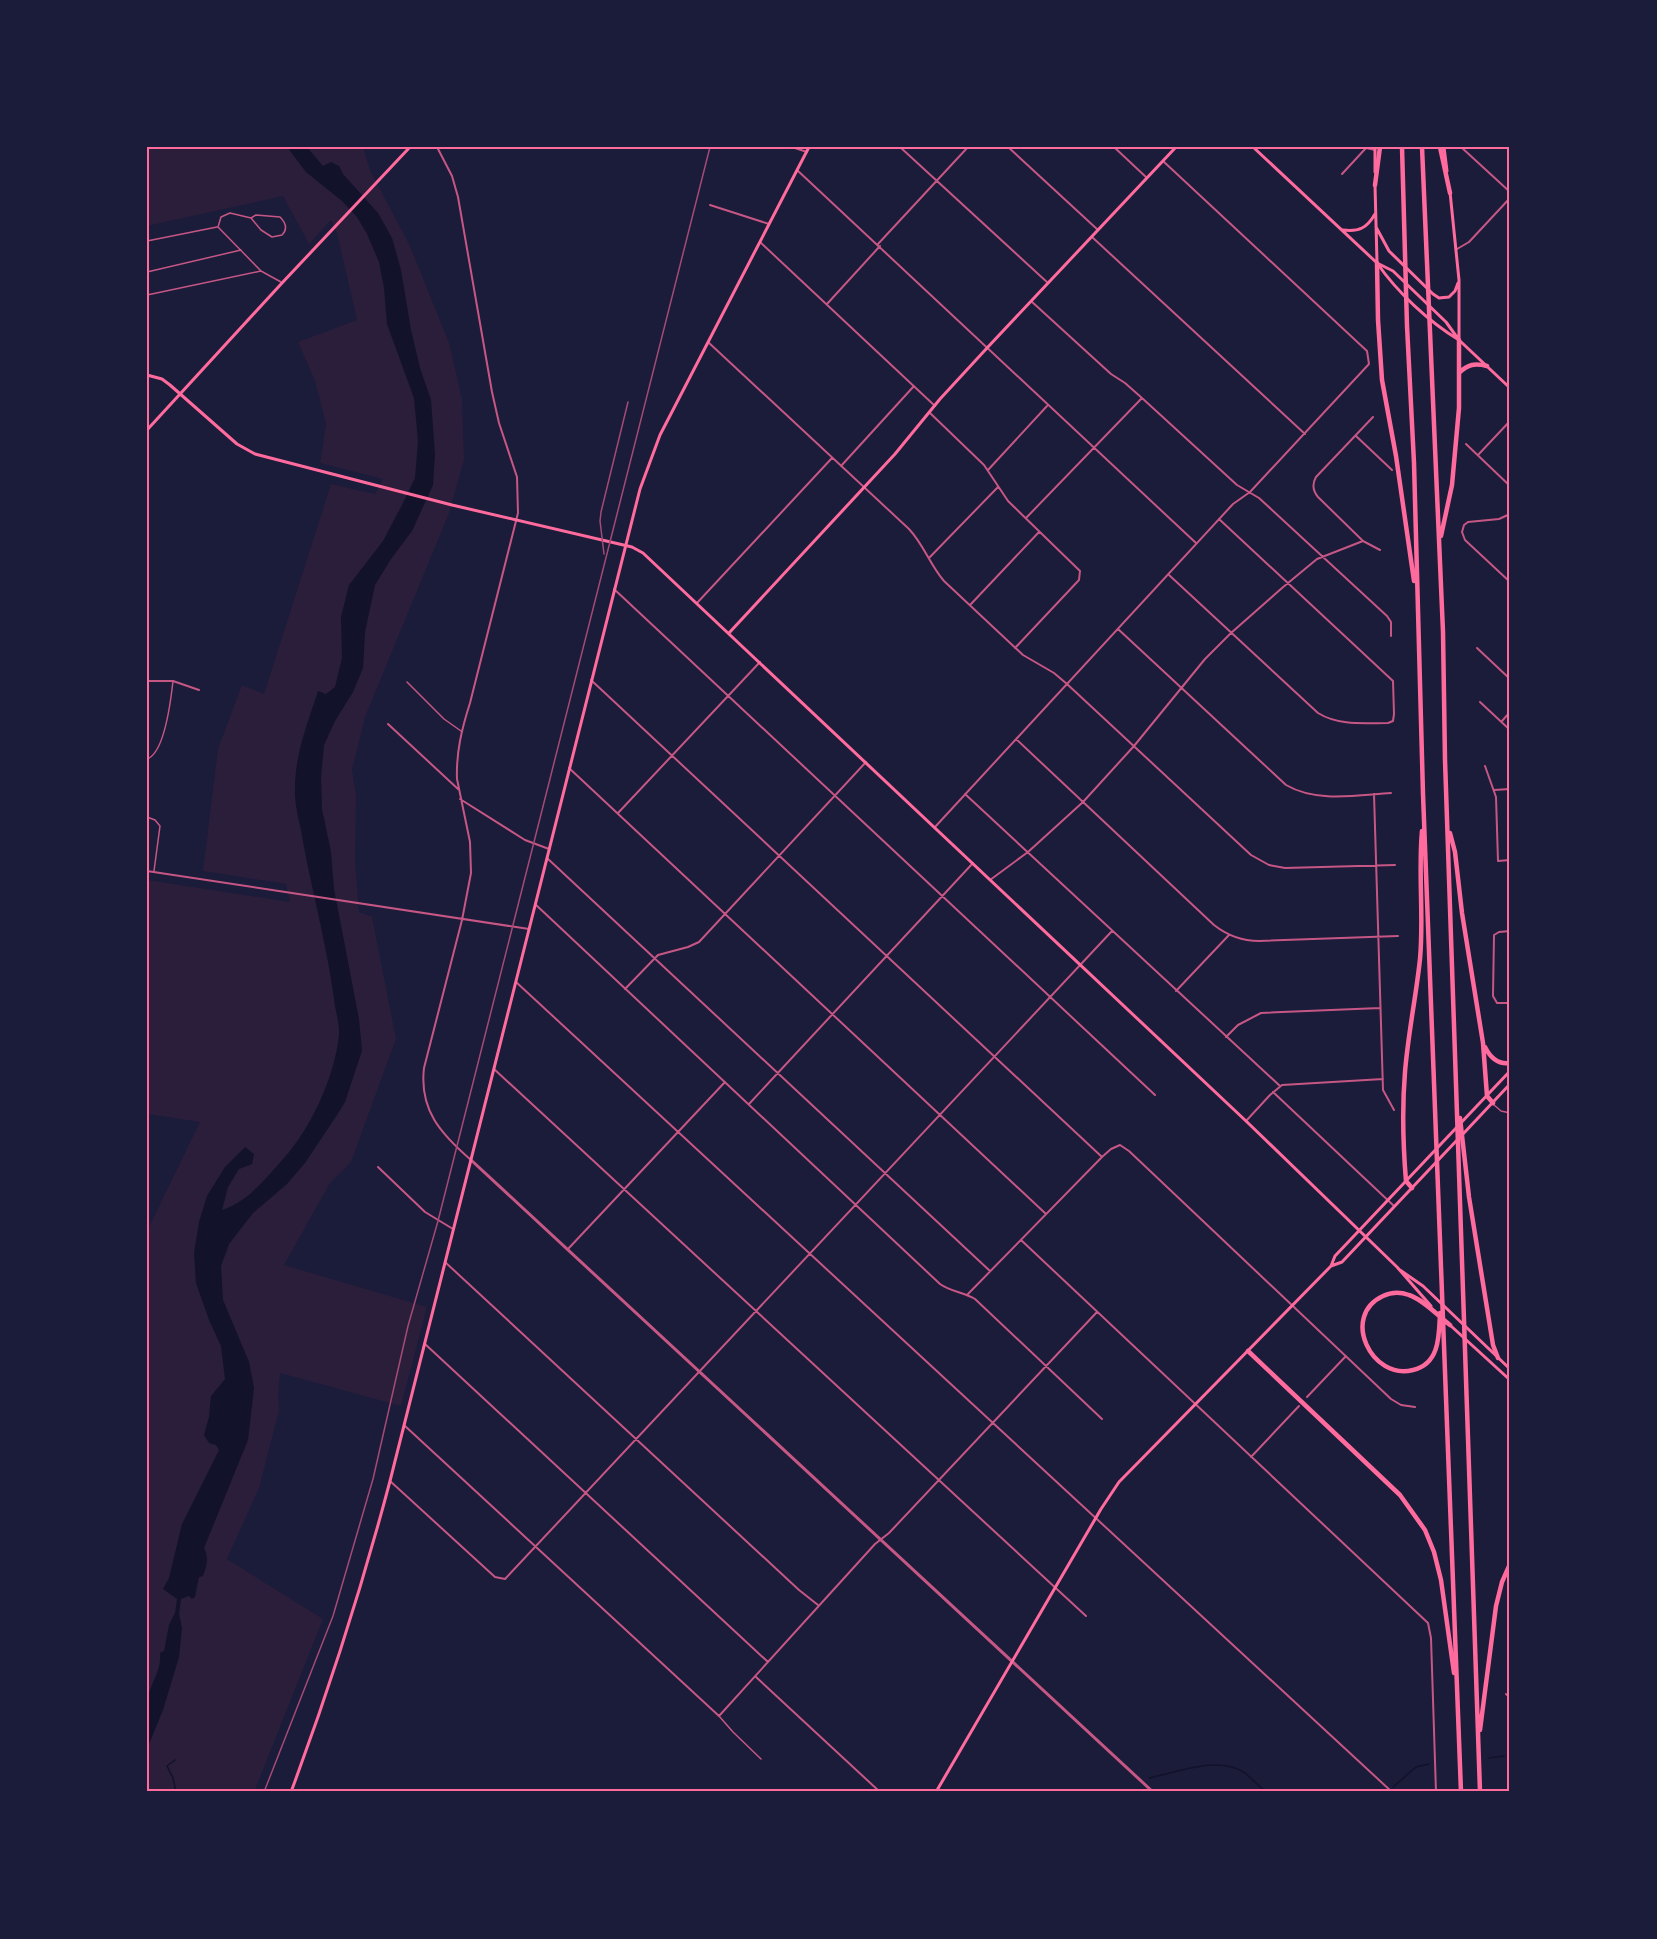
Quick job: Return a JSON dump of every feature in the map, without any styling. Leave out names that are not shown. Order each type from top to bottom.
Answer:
[{"type":"highway","points":[[1402,147],[1404,257],[1414,464],[1416,601],[1461,1792]]},
{"type":"highway","points":[[1422,147],[1439,545],[1480,1792]]},
{"type":"highway","points":[[1442,147],[1450,193]]},
{"type":"highway","points":[[1375,185],[1376,148]]},
{"type":"highway","points":[[1377,263],[1382,380],[1396,456],[1416,601]]},
{"type":"highway","points":[[1439,545],[1452,486],[1459,408],[1459,340]]},
{"type":"highway","points":[[1460,373],[1476,363],[1487,366]]},
{"type":"highway","points":[[1412,1188],[1406,1181],[1403,1110],[1404,1080],[1421,950],[1420,854],[1424,813]]},
{"type":"highway","points":[[1448,825],[1455,852],[1462,913],[1483,1043],[1486,1096],[1492,1103]]},
{"type":"highway","points":[[1483,1043],[1495,1060],[1510,1063]]},
{"type":"highway","points":[[1456,1080],[1469,1197],[1493,1345],[1498,1358]]},
{"type":"highway","points":[[1442,1277],[1439,1338],[1437,1350],[1426,1364],[1418,1369],[1405,1372],[1389,1369],[1377,1359],[1365,1342],[1362,1329],[1366,1312],[1378,1299],[1389,1294],[1407,1294],[1423,1301],[1450,1325]]},
{"type":"highway","points":[[1248,1351],[1400,1495],[1425,1530],[1434,1552],[1441,1580],[1458,1720]]},
{"type":"highway","points":[[1478,1745],[1496,1606],[1502,1582],[1510,1564]]},
{"type":"main road","points":[[147,430],[410,147]]},
{"type":"main road","points":[[291,1792],[360,1591],[405,1426],[640,489],[654,449],[809,147]]},
{"type":"main road","points":[[729,633],[896,454],[987,348],[1176,147]]},
{"type":"main road","points":[[1253,147],[1377,263],[1388,278],[1440,328],[1459,340],[1510,388]]},
{"type":"main road","points":[[1375,185],[1377,263]]},
{"type":"main road","points":[[1450,193],[1459,280],[1459,340]]},
{"type":"main road","points":[[1342,230],[1357,231],[1364,228],[1376,213]]},
{"type":"main road","points":[[1376,227],[1385,247],[1439,298],[1449,297],[1455,291],[1459,280]]},
{"type":"main road","points":[[1377,263],[1393,271],[1446,322],[1459,340]]},
{"type":"main road","points":[[147,375],[162,379],[182,393],[237,444],[255,454],[452,505],[638,549],[644,553],[1081,964],[1366,1238],[1397,1267],[1423,1286],[1510,1369]]},
{"type":"main road","points":[[936,1792],[1096,1518],[1125,1476],[1331,1266],[1335,1256],[1510,1071]]},
{"type":"main road","points":[[1331,1266],[1342,1262],[1366,1238],[1510,1084]]},
{"type":"main road","points":[[1397,1267],[1423,1301]]},
{"type":"main road","points":[[1450,1325],[1510,1380]]},
{"type":"street","points":[[437,147],[452,176],[458,197],[499,423],[517,477],[518,513],[461,731],[457,769],[458,789],[470,842],[472,863],[462,920],[424,1068],[423,1086],[426,1104],[449,1140],[1153,1792]]},
{"type":"street","points":[[792,147],[807,152]]},
{"type":"street","points":[[900,147],[1048,284]]},
{"type":"street","points":[[826,305],[968,147]]},
{"type":"street","points":[[1008,147],[1098,230]]},
{"type":"street","points":[[1114,147],[1148,178]]},
{"type":"street","points":[[1362,147],[1376,148]]},
{"type":"street","points":[[1461,147],[1510,192]]},
{"type":"street","points":[[1342,174],[1366,148]]},
{"type":"street","points":[[935,827],[1219,519],[1240,497],[1251,492],[1368,366],[1367,351],[1163,161]]},
{"type":"street","points":[[797,170],[1197,544]]},
{"type":"street","points":[[1457,249],[1469,242],[1510,198]]},
{"type":"street","points":[[710,205],[769,224]]},
{"type":"street","points":[[1092,237],[1305,434]]},
{"type":"street","points":[[760,242],[935,406]]},
{"type":"street","points":[[1031,301],[1237,485],[1259,498],[1387,615],[1391,636]]},
{"type":"street","points":[[708,342],[911,532],[920,542],[944,581],[1029,660],[1054,673],[1067,684],[1245,851],[1269,865],[1285,868],[1395,865]]},
{"type":"street","points":[[840,466],[914,386]]},
{"type":"street","points":[[1026,518],[1142,398]]},
{"type":"street","points":[[988,470],[1047,405]]},
{"type":"street","points":[[929,413],[988,470],[1008,501],[1078,568],[1079,579],[1015,648]]},
{"type":"street","points":[[1373,417],[1316,477],[1313,489],[1318,497],[1363,541],[1380,550]]},
{"type":"street","points":[[1478,455],[1510,421]]},
{"type":"street","points":[[1356,436],[1392,470]]},
{"type":"street","points":[[1466,444],[1510,486]]},
{"type":"street","points":[[696,603],[832,458]]},
{"type":"street","points":[[929,558],[998,487]]},
{"type":"street","points":[[1510,514],[1499,519],[1470,521],[1462,529],[1465,540],[1510,582]]},
{"type":"street","points":[[1168,574],[1314,710],[1338,721],[1388,723],[1393,721],[1393,681],[1219,519]]},
{"type":"street","points":[[970,605],[1039,532]]},
{"type":"street","points":[[990,880],[1028,852],[1083,802],[1134,746],[1205,659],[1231,633],[1312,562],[1363,541]]},
{"type":"street","points":[[614,589],[1155,1095]]},
{"type":"street","points":[[1118,629],[1276,777],[1293,789],[1315,795],[1391,793]]},
{"type":"street","points":[[1477,648],[1510,679]]},
{"type":"street","points":[[618,813],[760,662]]},
{"type":"street","points":[[591,680],[1102,1157]]},
{"type":"street","points":[[147,681],[173,681],[199,690]]},
{"type":"street","points":[[1480,702],[1510,730]]},
{"type":"street","points":[[1501,722],[1510,712]]},
{"type":"street","points":[[388,724],[458,789]]},
{"type":"street","points":[[1016,739],[1214,925],[1229,935],[1244,940],[1259,941],[1398,936]]},
{"type":"street","points":[[625,989],[663,952],[693,945],[726,914],[866,762]]},
{"type":"street","points":[[1485,766],[1494,790],[1498,861],[1510,860]]},
{"type":"street","points":[[569,768],[1046,1214]]},
{"type":"street","points":[[1494,790],[1510,789]]},
{"type":"street","points":[[965,794],[1280,1086]]},
{"type":"street","points":[[1374,794],[1383,1090],[1394,1110]]},
{"type":"street","points":[[460,799],[525,840],[549,849]]},
{"type":"street","points":[[547,858],[990,1271]]},
{"type":"street","points":[[748,1104],[973,863]]},
{"type":"street","points":[[147,871],[529,930]]},
{"type":"street","points":[[535,904],[940,1284],[953,1292],[975,1299],[1102,1419]]},
{"type":"street","points":[[390,1482],[495,1577],[505,1579],[1112,931]]},
{"type":"street","points":[[1510,931],[1494,935],[1493,969],[1494,1001],[1510,1003]]},
{"type":"street","points":[[1176,991],[1229,935]]},
{"type":"street","points":[[516,982],[1392,1792]]},
{"type":"street","points":[[1226,1037],[1238,1025],[1261,1013],[1381,1008]]},
{"type":"street","points":[[494,1068],[1086,1616]]},
{"type":"street","points":[[1246,1121],[1273,1092],[1286,1083],[1383,1079]]},
{"type":"street","points":[[568,1249],[725,1082]]},
{"type":"street","points":[[1273,1092],[1394,1206]]},
{"type":"street","points":[[967,1295],[1102,1157],[1120,1145],[1396,1403],[1415,1407]]},
{"type":"street","points":[[378,1167],[424,1212],[453,1229]]},
{"type":"street","points":[[1021,1240],[1428,1623],[1431,1638],[1436,1792]]},
{"type":"street","points":[[445,1262],[799,1590],[819,1605]]},
{"type":"street","points":[[405,1426],[719,1716],[875,1544],[890,1533],[1097,1312]]},
{"type":"street","points":[[424,1344],[768,1662]]},
{"type":"street","points":[[1307,1397],[1346,1356]]},
{"type":"street","points":[[1251,1457],[1299,1406]]},
{"type":"street","points":[[756,1677],[880,1792]]},
{"type":"street","points":[[1506,1694],[1510,1698]]},
{"type":"lane","points":[[218,227],[224,214],[230,213],[251,218],[261,230],[272,237],[285,232],[286,227],[280,217],[256,215],[251,218]]},
{"type":"lane","points":[[147,241],[218,227]]},
{"type":"lane","points":[[218,227],[261,271],[282,283]]},
{"type":"lane","points":[[147,272],[241,250]]},
{"type":"lane","points":[[147,295],[261,271]]},
{"type":"lane","points":[[147,759],[156,753],[160,743],[173,681]]},
{"type":"lane","points":[[407,682],[444,719],[461,731]]},
{"type":"lane","points":[[147,817],[160,826],[154,872]]},
{"type":"lane","points":[[1492,1103],[1501,1111],[1510,1113]]},
{"type":"lane","points":[[719,1716],[761,1759]]},
{"type":"shaded area","points":[[147,147],[363,147],[370,170],[410,246],[449,343],[462,399],[464,460],[449,513],[365,717],[352,770],[356,795],[355,862],[359,912],[372,917],[396,1039],[351,1162],[330,1183],[284,1265],[427,1307],[401,1406],[280,1373],[279,1411],[259,1488],[227,1559],[323,1619],[254,1792],[147,1792],[147,1231],[200,1122],[147,1114],[147,880],[290,902],[286,884],[203,871],[218,749],[242,685],[264,694],[331,484],[375,494],[383,479],[320,463],[326,424],[315,381],[298,342],[357,320],[337,233],[331,220],[309,244],[283,196],[147,226]]},
{"type":"shaded area","points":[[287,147],[307,147],[323,166],[331,162],[339,166],[343,174],[378,213],[392,238],[401,270],[420,368],[431,400],[435,454],[433,485],[412,531],[375,585],[365,632],[363,668],[353,692],[335,721],[324,745],[321,777],[322,809],[331,852],[334,889],[359,1019],[362,1051],[345,1102],[337,1115],[305,1163],[287,1184],[253,1213],[229,1244],[221,1266],[223,1300],[249,1362],[254,1388],[248,1440],[204,1548],[207,1555],[206,1565],[203,1576],[199,1577],[195,1597],[192,1599],[189,1596],[181,1599],[179,1614],[182,1628],[179,1657],[163,1710],[147,1749],[148,1696],[159,1666],[160,1653],[164,1651],[177,1599],[163,1589],[169,1578],[182,1524],[219,1450],[216,1445],[209,1443],[204,1435],[211,1396],[225,1379],[221,1346],[196,1283],[194,1253],[199,1222],[207,1196],[225,1167],[245,1147],[254,1154],[252,1164],[239,1169],[228,1187],[222,1210],[248,1195],[284,1158],[312,1117],[333,1067],[339,1026],[328,960],[296,805],[295,780],[302,741],[318,691],[326,694],[335,687],[342,658],[341,617],[349,585],[383,541],[415,478],[418,441],[414,398],[387,324],[379,262],[357,217],[342,201],[306,172]]},
{"type":"waterway","points":[[1489,1758],[1504,1756]]},
{"type":"waterway","points":[[175,1760],[167,1766],[176,1792]]},
{"type":"waterway","points":[[1393,1787],[1416,1767],[1429,1764]]},
{"type":"waterway","points":[[1149,1778],[1198,1766],[1223,1765],[1245,1773],[1266,1792]]},
{"type":"railway","points":[[264,1792],[333,1616],[373,1479],[408,1326],[438,1221],[710,147]]},
{"type":"railway","points":[[604,554],[601,512],[628,402]]}]
